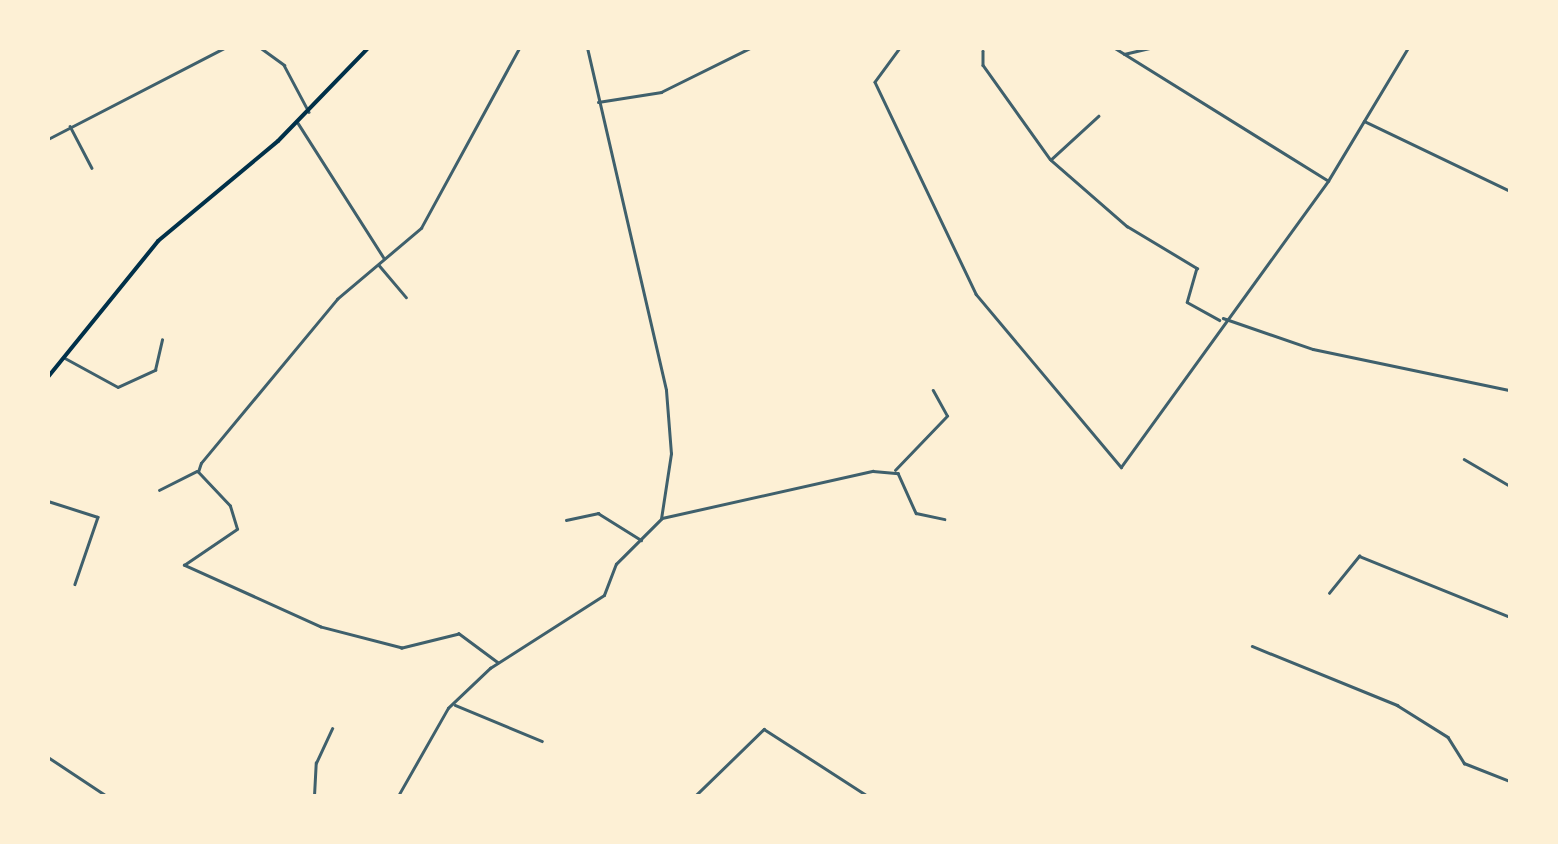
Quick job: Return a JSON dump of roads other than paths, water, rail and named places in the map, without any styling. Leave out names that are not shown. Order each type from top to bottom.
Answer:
[{"type":"main road","points":[[48,377],[158,241],[309,112],[368,48]]},
{"type":"street","points":[[48,138],[224,48]]},
{"type":"street","points":[[261,48],[284,65],[309,112]]},
{"type":"street","points":[[159,490],[199,471],[284,357],[377,264],[420,228],[519,48]]},
{"type":"street","points":[[398,796],[454,704],[498,662],[604,595],[616,564],[644,542],[661,519],[670,454],[666,390],[596,103],[587,48]]},
{"type":"street","points":[[596,103],[661,92],[750,48]]},
{"type":"street","points":[[900,48],[875,82],[976,294],[1116,466],[1132,462],[1222,319],[1328,181],[1408,48]]},
{"type":"street","points":[[1115,48],[1328,181]]},
{"type":"street","points":[[1124,54],[1151,48]]},
{"type":"street","points":[[983,49],[984,65],[1050,160],[1127,226],[1197,268],[1187,302],[1222,319],[1313,349],[1510,390]]},
{"type":"street","points":[[1050,160],[1099,116]]},
{"type":"street","points":[[1364,120],[1510,191]]},
{"type":"street","points":[[296,122],[385,260]]},
{"type":"street","points":[[70,126],[92,168]]},
{"type":"street","points":[[377,264],[406,297]]},
{"type":"street","points":[[63,358],[110,386],[127,386],[155,370],[162,340]]},
{"type":"street","points":[[661,519],[763,491],[893,472],[947,416],[933,392]]},
{"type":"street","points":[[1464,459],[1510,486]]},
{"type":"street","points":[[199,471],[238,523],[234,535],[186,559],[193,576],[388,646],[460,634],[498,662]]},
{"type":"street","points":[[893,472],[916,513],[944,518]]},
{"type":"street","points":[[48,501],[98,516],[75,584]]},
{"type":"street","points":[[566,520],[598,513],[644,542]]},
{"type":"street","points":[[1329,593],[1360,556],[1510,617]]},
{"type":"street","points":[[1252,646],[1397,706],[1448,736],[1464,763],[1510,780]]},
{"type":"street","points":[[454,704],[542,741]]},
{"type":"street","points":[[315,796],[316,763],[332,728]]},
{"type":"street","points":[[695,796],[764,729],[868,796]]},
{"type":"street","points":[[48,758],[107,796]]},
{"type":"street","points":[[184,796],[222,796]]}]
